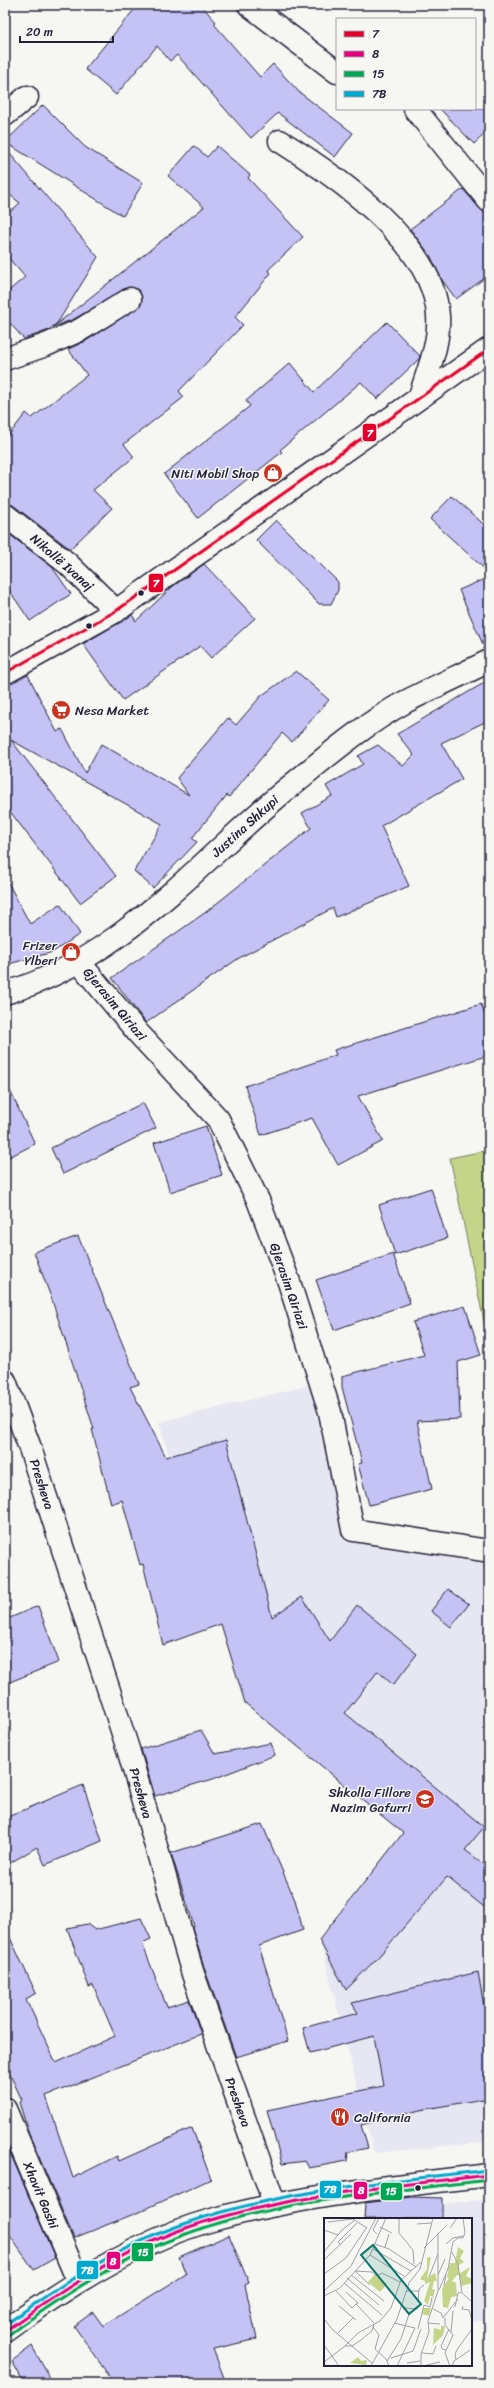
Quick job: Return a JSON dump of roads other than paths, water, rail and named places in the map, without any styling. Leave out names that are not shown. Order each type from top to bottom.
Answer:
[{"type":"street","points":[[249,5],[336,71]]},
{"type":"street","points":[[5,114],[27,97]]},
{"type":"street","points":[[416,110],[489,201]]},
{"type":"street","points":[[280,141],[328,171],[369,204],[407,245],[430,280],[438,315],[436,347],[420,396]]},
{"type":"street","points":[[5,359],[46,346],[80,330],[130,299]]},
{"type":"street","points":[[470,362],[489,334]]},
{"type":"street","points":[[5,673],[116,611],[420,396],[489,349]]},
{"type":"street","name":"Nikollë Ivanaj","points":[[5,514],[67,563],[116,611]]},
{"type":"street","name":"Justina Shkupi","points":[[5,994],[30,986],[79,962],[147,914],[287,789],[346,741],[404,703],[489,661]]},
{"type":"street","name":"Gjerasim Qiriazi","points":[[79,962],[139,1034],[218,1119],[258,1200],[289,1282],[330,1412],[353,1530],[489,1551]]},
{"type":"street","name":"Presheva","points":[[5,1380],[31,1453],[128,1749],[193,1974],[275,2206]]},
{"type":"street","name":"Xhavit Gashi","points":[[5,2109],[78,2281]]},
{"type":"street","points":[[5,2330],[78,2281],[146,2245],[211,2220],[275,2206],[391,2187],[489,2175]]},
{"type":"place","name":"Niti Mobil Shop","points":[[273,473]]},
{"type":"place","name":"Nesa Market","points":[[61,710]]},
{"type":"place","name":"Frizer Ylberi","points":[[71,952]]},
{"type":"place","name":"Shkolla Fillore Nazim Gafurri","points":[[425,1799]]},
{"type":"place","name":"California","points":[[340,2117]]}]
